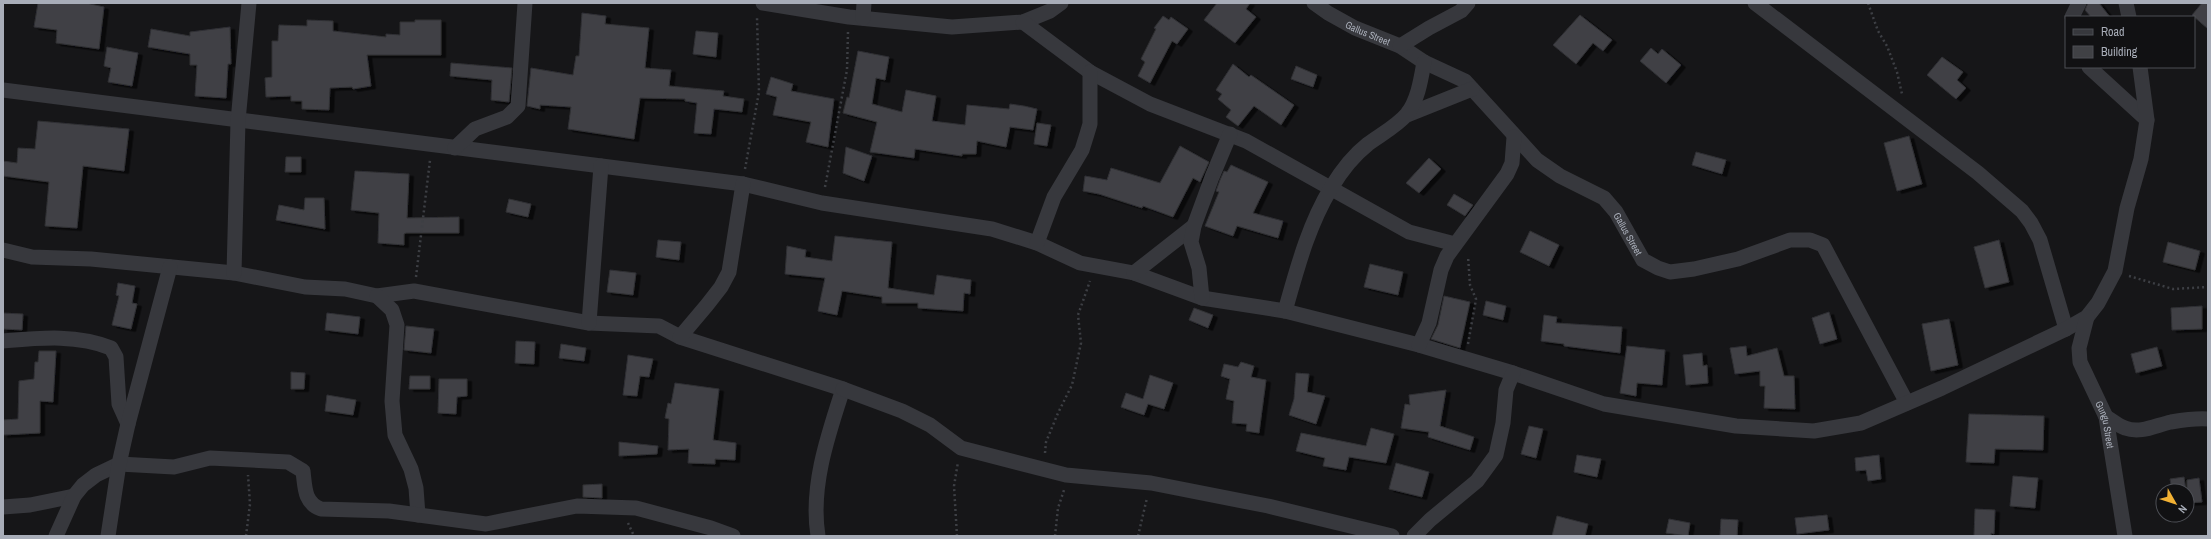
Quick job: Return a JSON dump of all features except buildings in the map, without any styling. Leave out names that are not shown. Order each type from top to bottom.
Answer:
[{"type":"street","points":[[234,273],[238,121],[249,3]]},
{"type":"street","points":[[455,148],[474,130],[508,117],[518,106],[525,3]]},
{"type":"street","points":[[856,17],[864,3]]},
{"type":"street","points":[[760,6],[952,27],[1023,22],[1050,11],[1061,3]]},
{"type":"street","name":"Gallus Street","points":[[1314,3],[1328,13],[1355,28],[1400,46],[1424,62],[1465,81],[1536,160],[1560,176],[1604,198],[1616,212],[1643,260],[1670,272],[1738,259],[1790,240],[1810,240],[1823,245],[1907,403]]},
{"type":"street","points":[[1400,46],[1461,11],[1468,3]]},
{"type":"street","points":[[1755,3],[2002,192],[2031,223],[2040,240],[2066,329]]},
{"type":"street","points":[[2072,16],[2079,3]]},
{"type":"street","points":[[2126,3],[2129,16]]},
{"type":"street","points":[[1023,22],[1090,72],[1150,104],[1230,134],[1409,232],[1455,244]]},
{"type":"street","points":[[1407,115],[1415,99],[1424,62]]},
{"type":"street","points":[[2090,68],[2147,120]]},
{"type":"street","points":[[3,90],[743,184],[822,203],[992,229],[1037,243],[1080,263],[1095,267],[1134,273],[1202,298],[1285,311],[1419,345],[1513,373],[1604,404],[1736,426],[1814,431],[1861,423],[2066,329],[2087,317],[2098,303],[2115,271],[2127,208],[2141,160],[2147,120],[2140,68]]},
{"type":"street","points":[[1037,243],[1054,198],[1082,150],[1087,134],[1090,124],[1090,72]]},
{"type":"street","points":[[1285,311],[1299,261],[1312,227],[1331,188],[1353,159],[1367,145],[1407,115],[1472,89]]},
{"type":"street","points":[[1202,298],[1199,268],[1191,242],[1194,226],[1230,134]]},
{"type":"street","points":[[1419,345],[1428,323],[1441,270],[1455,244],[1507,174],[1512,163],[1514,137]]},
{"type":"street","points":[[589,323],[601,166]]},
{"type":"street","points":[[680,337],[707,305],[729,272],[743,184]]},
{"type":"street","points":[[1134,273],[1194,226]]},
{"type":"street","points":[[3,250],[32,257],[91,259],[234,273],[305,287],[345,289],[376,296],[414,291],[589,323],[659,326],[680,337],[843,389],[902,411],[930,425],[961,448],[1071,476],[1151,483],[1268,506],[1392,536]]},
{"type":"street","points":[[108,536],[119,464],[128,424],[170,267]]},
{"type":"street","points":[[376,296],[392,310],[396,325],[392,401],[395,435],[411,469],[416,488],[418,515]]},
{"type":"street","name":"Gungu Street","points":[[2087,317],[2079,348],[2080,362],[2106,417],[2125,536]]},
{"type":"street","points":[[3,341],[44,337],[97,342],[111,348],[116,357],[119,404],[128,424]]},
{"type":"street","points":[[1414,536],[1430,520],[1477,481],[1496,455],[1503,423],[1506,390],[1513,373]]},
{"type":"street","points":[[818,536],[817,493],[830,431],[843,389]]},
{"type":"street","points":[[2106,417],[2125,428],[2135,430],[2152,429],[2169,422],[2194,418],[2208,419]]},
{"type":"street","points":[[56,536],[74,496],[96,475],[119,464],[174,467],[210,458],[288,462],[303,471],[307,499],[312,506],[321,509],[389,511],[418,515],[486,530],[577,506],[636,508],[711,528],[733,536]]},
{"type":"street","points":[[3,507],[30,505],[74,496]]},
{"type":"path","points":[[1868,3],[1878,31],[1887,46],[1897,72],[1902,90],[1901,115]]},
{"type":"path","points":[[743,184],[759,92],[760,6]]},
{"type":"path","points":[[822,203],[856,17]]},
{"type":"path","points":[[414,291],[432,145]]},
{"type":"path","points":[[1465,358],[1476,299],[1470,284],[1468,271],[1468,226]]},
{"type":"path","points":[[1042,469],[1046,442],[1072,385],[1081,343],[1078,315],[1079,307],[1095,267]]},
{"type":"path","points":[[2115,271],[2150,284],[2173,289],[2208,286]]},
{"type":"path","points":[[957,536],[954,486],[961,448]]},
{"type":"path","points":[[246,536],[250,504],[248,460]]},
{"type":"path","points":[[1055,536],[1061,495],[1071,476]]},
{"type":"path","points":[[1138,536],[1151,483]]}]
